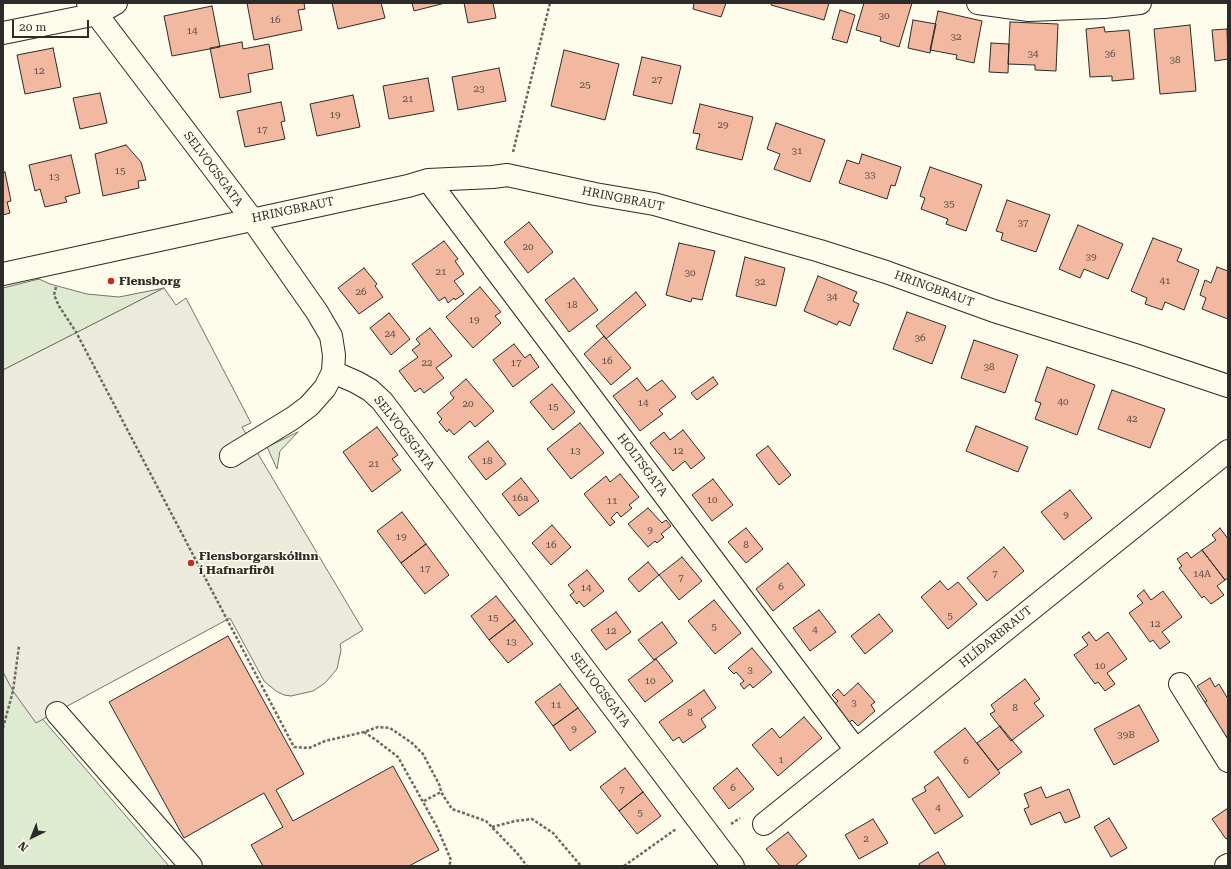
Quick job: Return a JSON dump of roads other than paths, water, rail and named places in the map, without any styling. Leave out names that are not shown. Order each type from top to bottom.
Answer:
[{"type":"street","points":[[3,33],[116,3]]},
{"type":"street","points":[[978,3],[1028,10],[1104,7],[1140,3]]},
{"type":"street","name":"SELVOGSGATA","points":[[93,9],[252,219],[317,312],[331,336],[334,355],[333,372],[370,390],[382,401],[733,866]]},
{"type":"street","name":"HRINGBRAUT","points":[[3,274],[408,186],[428,180],[506,176],[654,204],[820,251],[886,272],[994,311],[1228,386]]},
{"type":"street","name":"HOLTSGATA","points":[[428,180],[856,750]]},
{"type":"street","points":[[231,456],[293,418],[309,406],[325,388],[333,372]]},
{"type":"street","name":"HLÍÐARBRAUT","points":[[764,824],[1228,451]]},
{"type":"street","points":[[1180,684],[1228,761]]},
{"type":"street","points":[[57,713],[191,866]]},
{"type":"place","name":"Flensborg","points":[[111,281]]},
{"type":"place","name":"Flensborgarskólinn í Hafnarfirði","points":[[191,563]]}]
